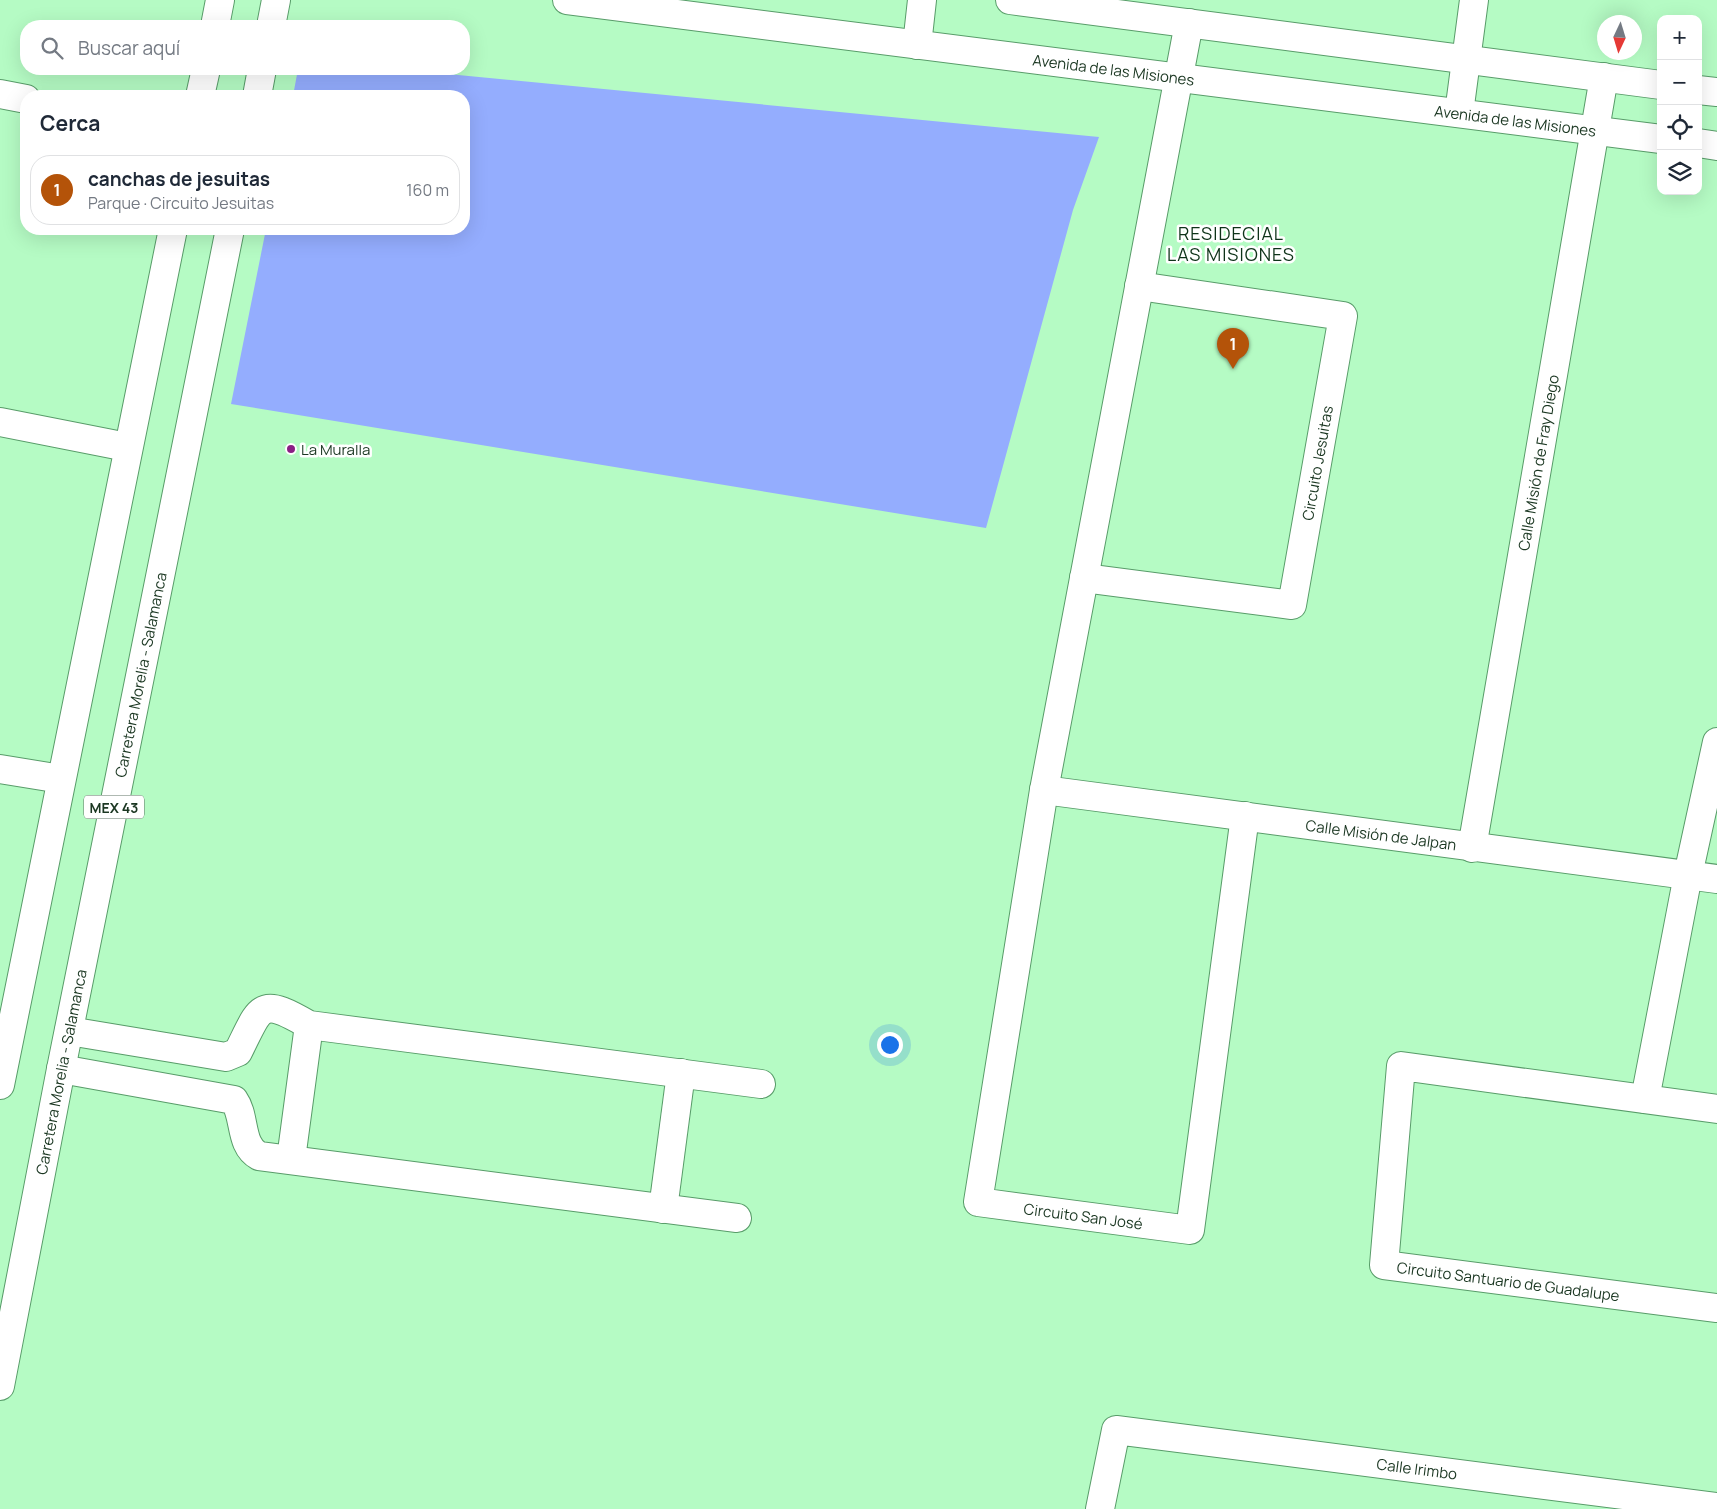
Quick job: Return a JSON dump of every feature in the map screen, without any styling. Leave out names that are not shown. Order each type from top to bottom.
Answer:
[{"type":"street","points":[[215,20],[220,0]]},
{"type":"street","points":[[272,20],[276,0]]},
{"type":"street","name":"Avenida de las Misiones","points":[[567,0],[653,5],[917,45],[1657,138]]},
{"type":"street","points":[[917,45],[922,0]]},
{"type":"street","points":[[1010,0],[1657,84]]},
{"type":"street","points":[[1459,113],[1474,0]]},
{"type":"street","points":[[1044,790],[1189,23]]},
{"type":"street","points":[[201,90],[205,75]]},
{"type":"street","points":[[258,90],[261,75]]},
{"type":"street","name":"Calle Misión de Fray Diego","points":[[1472,848],[1604,77]]},
{"type":"street","points":[[1702,90],[1717,92]]},
{"type":"street","points":[[0,94],[20,98]]},
{"type":"street","points":[[1702,144],[1717,146]]},
{"type":"street","points":[[0,1085],[127,447],[172,235]]},
{"type":"street","name":"Carretera Morelia - Salamanca","points":[[0,1386],[61,1069],[229,235]]},
{"type":"street","name":"Circuito Jesuitas","points":[[1084,578],[1292,606],[1343,316],[1139,286]]},
{"type":"street","points":[[0,422],[127,447]]},
{"type":"street","points":[[1644,1099],[1688,876],[1717,742]]},
{"type":"street","points":[[0,769],[61,779]]},
{"type":"street","name":"Calle Misión de Jalpan","points":[[1044,790],[1717,879]]},
{"type":"street","name":"Circuito San José","points":[[1044,790],[978,1202],[1190,1230],[1245,816]]},
{"type":"street","points":[[69,1031],[226,1056],[238,1052],[258,1013],[265,1009],[280,1009],[309,1024],[760,1084]]},
{"type":"street","points":[[291,1159],[309,1024]]},
{"type":"street","name":"Circuito Santuario de Guadalupe","points":[[1717,1109],[1401,1066],[1384,1265],[1717,1308]]},
{"type":"street","points":[[61,1069],[234,1100],[240,1108],[248,1147],[259,1156],[737,1218]]},
{"type":"street","points":[[663,1209],[681,1073]]},
{"type":"street","name":"Calle Irimbo","points":[[1100,1509],[1116,1430],[1717,1507]]},
{"type":"shaded area","points":[[297,75],[458,75],[1099,137],[1073,210],[986,528],[231,404],[265,235],[470,235],[470,90],[294,90]]},
{"type":"place","name":"canchas de jesuitas","points":[[1233,369]]},
{"type":"place","name":"La Muralla","points":[[291,449]]},
{"type":"district","name":"RESIDECIAL LAS MISIONES","points":[[1231,243]]}]
